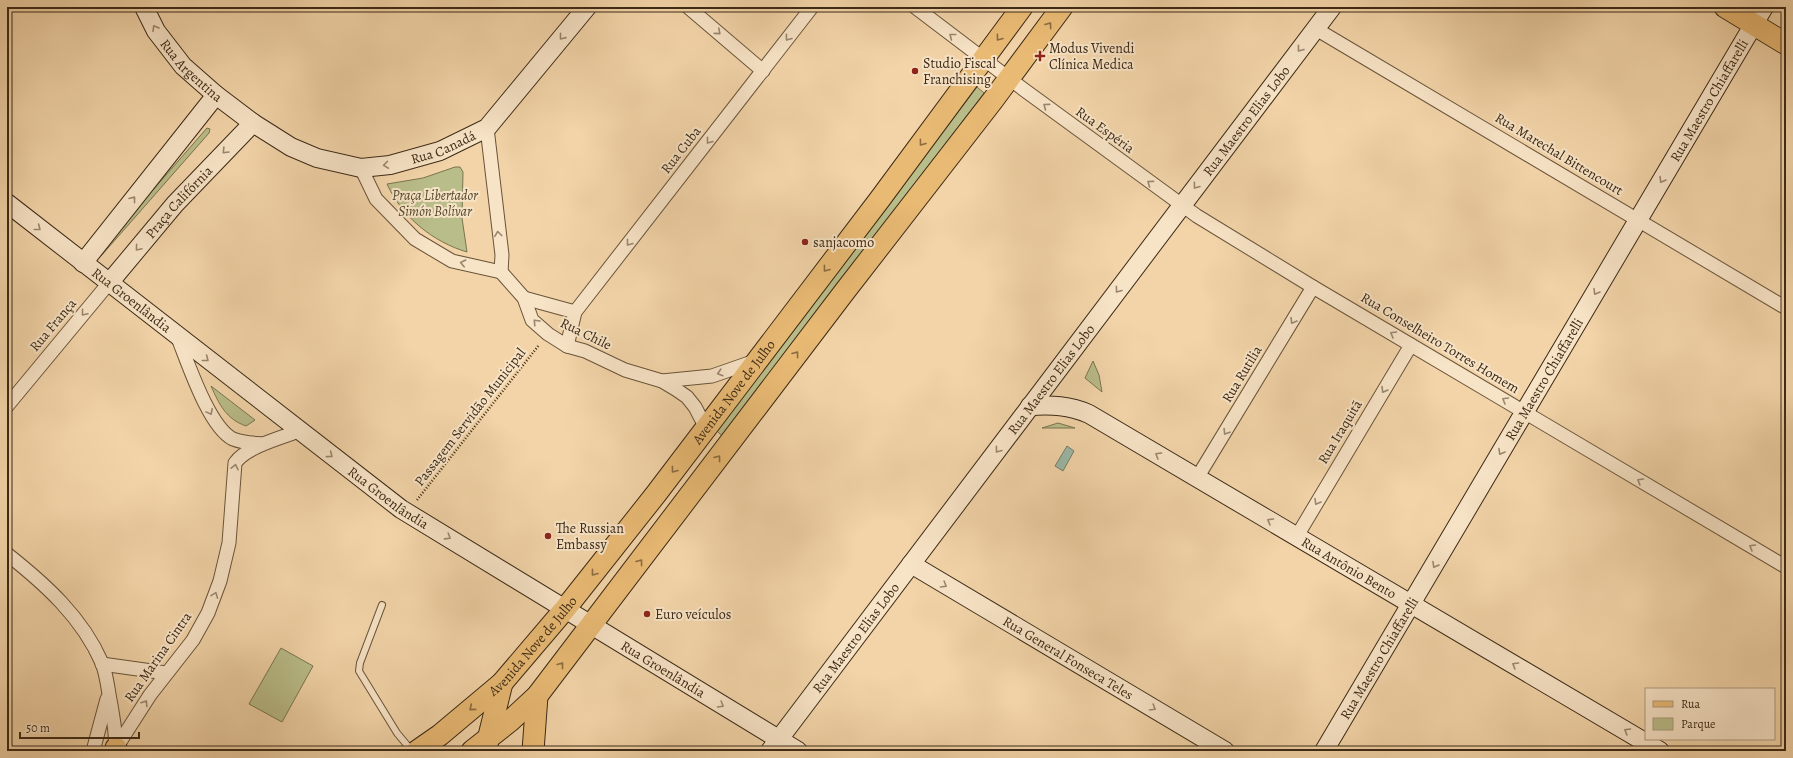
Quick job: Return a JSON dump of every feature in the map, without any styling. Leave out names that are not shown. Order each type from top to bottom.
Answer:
[{"type":"main road","name":"Avenida Nove de Julho","points":[[417,751],[440,735],[502,682],[565,610],[880,199],[1022,7]]},
{"type":"main road","name":"Avenida Nove de Julho","points":[[482,748],[537,696],[592,626],[840,297],[1009,79],[1062,7]]},
{"type":"main road","points":[[1725,7],[1759,16],[1786,44]]},
{"type":"main road","points":[[482,748],[502,682]]},
{"type":"main road","points":[[533,751],[537,696]]},
{"type":"street","name":"Rua Argentina","points":[[144,7],[156,30],[168,48],[183,66],[216,95],[252,123]]},
{"type":"street","name":"Rua Canadá","points":[[252,123],[291,146],[317,158],[361,168],[390,165],[440,151],[487,128],[586,7]]},
{"type":"street","points":[[688,7],[763,71]]},
{"type":"street","name":"Rua Cuba","points":[[567,346],[575,312],[812,7]]},
{"type":"street","name":"Rua Espéria","points":[[915,7],[1009,79],[1182,206]]},
{"type":"street","name":"Rua Maestro Elias Lobo","points":[[774,745],[1332,7]]},
{"type":"street","name":"Rua Maestro Chiaffarelli","points":[[1324,751],[1759,16]]},
{"type":"street","name":"Rua Marechal Bittencourt","points":[[1316,29],[1519,148],[1638,221],[1786,308]]},
{"type":"street","points":[[83,263],[216,95]]},
{"type":"street","name":"Praça Califórnia","points":[[109,283],[175,204],[252,123]]},
{"type":"street","points":[[361,168],[376,199],[415,239],[452,261],[501,272],[502,255],[487,128]]},
{"type":"street","name":"Rua Groenlândia","points":[[7,204],[178,338],[407,512],[592,626],[774,745],[798,751]]},
{"type":"street","name":"Rua Conselheiro Torres Homem","points":[[1182,206],[1313,287],[1786,567]]},
{"type":"street","name":"Rua Chile","points":[[501,272],[524,298],[532,320],[548,334],[567,346],[585,351],[624,370],[662,381],[687,397],[706,428]]},
{"type":"street","name":"Rua França","points":[[7,406],[109,283]]},
{"type":"street","name":"Rua Rutilia","points":[[1197,478],[1313,287]]},
{"type":"street","points":[[524,298],[575,312]]},
{"type":"street","points":[[178,338],[203,398],[213,418],[223,432],[232,438],[243,442],[263,444]]},
{"type":"street","name":"Rua Iraquitã","points":[[1297,536],[1411,345]]},
{"type":"street","name":"Rua Chile","points":[[662,381],[712,376],[757,360]]},
{"type":"street","name":"Rua Antônio Bento","points":[[1030,406],[1060,405],[1074,407],[1089,414],[1660,751]]},
{"type":"street","name":"Rua Marina Cintra","points":[[116,750],[166,673],[193,640],[208,613],[220,581],[229,543],[235,463],[238,458],[263,444],[299,431]]},
{"type":"street","points":[[7,554],[41,581],[64,605],[83,630],[102,664],[109,693]]},
{"type":"street","name":"Rua General Fonseca Teles","points":[[911,564],[1225,751]]},
{"type":"street","points":[[102,664],[152,669],[166,673]]},
{"type":"street","name":"Rua Marina Cintra","points":[[109,693],[115,730],[116,750]]},
{"type":"street","name":"Rua Marina Cintra","points":[[93,751],[109,693]]},
{"type":"lane","points":[[382,605],[360,663],[359,670],[397,733],[412,751]]},
{"type":"path","name":"Passagem Servidão Municipal","points":[[407,512],[548,334]]},
{"type":"green space","points":[[977,87],[984,93],[722,436],[717,431]]},
{"type":"green space","points":[[207,128],[210,129],[209,133],[101,256],[98,256],[97,254]]},
{"type":"green space","name":"Praça Libertador Simón Bolívar","points":[[455,167],[460,167],[463,172],[462,218],[467,252],[442,242],[420,227],[401,207],[387,184],[423,178]]},
{"type":"green space","points":[[1093,361],[1099,375],[1102,392],[1085,378]]},
{"type":"green space","points":[[211,386],[255,420],[246,426],[233,419],[220,405]]},
{"type":"green space","points":[[1058,423],[1075,428],[1042,428]]},
{"type":"green space","points":[[281,648],[313,666],[282,722],[249,704]]},
{"type":"shaded area","points":[[1067,446],[1074,451],[1063,471],[1055,466]]},
{"type":"place","name":"Modus Vivendi Clínica Medica","points":[[1040,56]]},
{"type":"place","name":"Studio Fiscal Franchising","points":[[915,71]]},
{"type":"place","name":"sanjacomo","points":[[805,242]]},
{"type":"place","name":"The Russian Embassy","points":[[548,536]]},
{"type":"place","name":"Euro veículos","points":[[647,614]]}]
